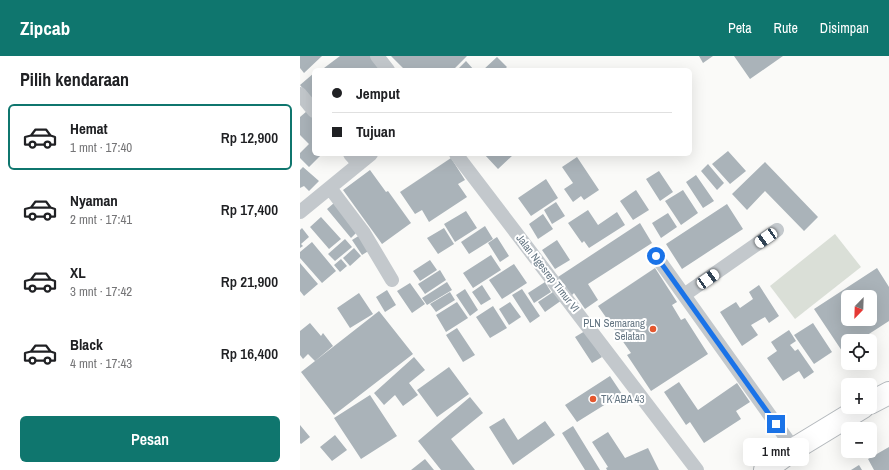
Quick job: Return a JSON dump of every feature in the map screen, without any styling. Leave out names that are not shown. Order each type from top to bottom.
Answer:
[{"type":"highway","points":[[877,399],[889,393]]},
{"type":"highway","points":[[765,470],[794,449],[852,414]]},
{"type":"street","points":[[377,56],[386,68]]},
{"type":"street","points":[[300,94],[312,109]]},
{"type":"street","points":[[300,212],[330,188],[355,159],[365,156]]},
{"type":"street","name":"Jalan Ngesrep Timur VI","points":[[458,156],[696,470]]},
{"type":"street","points":[[330,188],[364,232],[392,280]]},
{"type":"street","points":[[684,295],[777,230]]},
{"type":"street","points":[[656,256],[794,449]]},
{"type":"shaded area","points":[[835,234],[861,267],[795,319],[770,286]]},
{"type":"building","points":[[300,56],[322,56],[304,73],[300,68]]},
{"type":"building","points":[[340,56],[374,56],[383,68],[324,68]]},
{"type":"building","points":[[391,56],[467,56],[455,68],[403,68]]},
{"type":"building","points":[[699,56],[713,56],[703,63]]},
{"type":"building","points":[[734,56],[783,56],[750,79]]},
{"type":"building","points":[[497,57],[507,67],[506,68],[485,68]]},
{"type":"building","points":[[466,61],[472,68],[459,68]]},
{"type":"building","points":[[312,75],[312,100],[300,85]]},
{"type":"building","points":[[307,111],[312,117],[312,156],[320,156],[309,167],[300,158],[300,153],[309,144],[300,135],[300,117]]},
{"type":"building","points":[[728,151],[746,171],[730,184],[712,164]]},
{"type":"building","points":[[486,156],[512,156],[498,169]]},
{"type":"building","points":[[577,157],[599,190],[584,200],[581,196],[573,202],[564,189],[573,183],[562,167]]},
{"type":"building","points":[[451,158],[465,180],[458,184],[467,197],[429,222],[422,210],[415,214],[400,192]]},
{"type":"building","points":[[765,162],[818,217],[804,231],[765,191],[747,210],[732,194]]},
{"type":"building","points":[[708,164],[724,183],[717,190],[701,171]]},
{"type":"building","points":[[303,167],[319,181],[309,191],[304,186],[300,188],[300,170]]},
{"type":"building","points":[[370,170],[386,192],[388,191],[411,223],[382,244],[343,190]]},
{"type":"building","points":[[659,171],[673,192],[660,201],[646,179]]},
{"type":"building","points":[[696,175],[714,201],[703,208],[686,182]]},
{"type":"building","points":[[546,179],[558,198],[531,216],[518,198]]},
{"type":"building","points":[[636,190],[649,210],[633,220],[620,201]]},
{"type":"building","points":[[683,190],[698,213],[681,225],[665,201]]},
{"type":"building","points":[[556,202],[565,216],[552,224],[544,210]]},
{"type":"building","points":[[334,203],[358,231],[351,238],[327,209]]},
{"type":"building","points":[[727,204],[743,229],[682,269],[666,244]]},
{"type":"building","points":[[588,210],[598,225],[617,212],[625,225],[589,248],[584,241],[582,243],[568,223]]},
{"type":"building","points":[[466,211],[477,228],[455,242],[444,224]]},
{"type":"building","points":[[668,213],[677,227],[661,238],[652,223]]},
{"type":"building","points":[[543,214],[553,229],[538,239],[529,224]]},
{"type":"building","points":[[321,217],[341,239],[329,249],[310,227]]},
{"type":"building","points":[[640,223],[652,243],[588,284],[598,300],[585,309],[574,293],[571,296],[558,277]]},
{"type":"building","points":[[485,226],[493,239],[469,254],[461,242]]},
{"type":"building","points":[[302,228],[309,237],[301,244],[303,246],[300,248],[300,230]]},
{"type":"building","points":[[444,228],[454,244],[438,254],[427,238]]},
{"type":"building","points":[[360,235],[370,250],[362,255],[352,240]]},
{"type":"building","points":[[497,237],[509,256],[500,262],[488,243]]},
{"type":"building","points":[[345,239],[352,247],[335,261],[328,254]]},
{"type":"building","points":[[557,240],[570,260],[555,269],[542,250]]},
{"type":"building","points":[[312,242],[336,271],[322,283],[300,258],[300,252]]},
{"type":"building","points":[[354,248],[361,256],[350,266],[343,258]]},
{"type":"building","points":[[491,255],[501,270],[473,288],[463,273]]},
{"type":"building","points":[[341,259],[347,266],[340,272],[334,265]]},
{"type":"building","points":[[430,260],[437,270],[420,281],[413,271]]},
{"type":"building","points":[[300,263],[318,284],[304,296],[300,291]]},
{"type":"building","points":[[514,264],[527,283],[502,299],[489,280]]},
{"type":"building","name":"PLN Semarang Selatan","points":[[655,268],[677,302],[672,305],[681,320],[685,318],[708,354],[651,391],[627,355],[631,353],[598,306]]},
{"type":"building","points":[[877,268],[889,287],[889,321],[869,334],[841,334],[841,350],[814,309],[841,291],[841,326],[877,326],[877,290],[843,290]]},
{"type":"building","points":[[440,270],[446,280],[425,294],[418,284]]},
{"type":"building","points":[[447,282],[452,290],[427,305],[422,298]]},
{"type":"building","points":[[545,282],[551,292],[534,303],[528,293]]},
{"type":"building","points":[[410,283],[425,304],[412,313],[397,291]]},
{"type":"building","points":[[482,285],[491,299],[481,305],[472,292]]},
{"type":"building","points":[[759,285],[779,316],[769,323],[765,317],[751,325],[758,335],[742,346],[720,312],[736,302],[740,308],[753,299],[749,292]]},
{"type":"building","points":[[465,289],[478,310],[470,316],[456,295]]},
{"type":"building","points":[[522,289],[540,316],[530,323],[512,295]]},
{"type":"building","points":[[387,290],[396,305],[385,312],[376,297]]},
{"type":"building","points":[[556,290],[562,300],[545,312],[538,302]]},
{"type":"building","points":[[450,292],[455,300],[436,312],[430,304]]},
{"type":"building","points":[[359,293],[373,314],[350,328],[337,308]]},
{"type":"building","points":[[457,302],[468,318],[446,332],[436,315]]},
{"type":"building","points":[[510,302],[521,317],[509,325],[499,309]]},
{"type":"building","points":[[493,306],[507,328],[490,338],[476,317]]},
{"type":"building","points":[[379,311],[413,354],[334,415],[301,372]]},
{"type":"building","points":[[310,323],[321,336],[323,333],[333,346],[315,361],[308,354],[303,359],[300,355],[300,331]]},
{"type":"building","points":[[813,323],[832,352],[814,364],[794,335]]},
{"type":"building","points":[[457,328],[475,355],[463,362],[446,335]]},
{"type":"building","points":[[789,330],[796,341],[790,345],[795,351],[798,349],[814,372],[804,379],[799,371],[783,381],[767,358],[777,351],[771,342]]},
{"type":"building","points":[[585,331],[602,357],[592,363],[575,337]]},
{"type":"building","points":[[414,357],[425,370],[409,383],[418,395],[403,406],[395,395],[384,405],[374,393]]},
{"type":"building","points":[[449,367],[469,394],[437,417],[417,390]]},
{"type":"building","name":"TK ABA 43","points":[[610,376],[622,394],[577,422],[565,405]]},
{"type":"building","points":[[679,382],[698,410],[737,383],[750,402],[736,411],[741,419],[704,443],[690,422],[686,425],[664,392]]},
{"type":"building","points":[[370,395],[397,436],[361,459],[334,418]]},
{"type":"building","points":[[470,397],[483,413],[451,439],[475,470],[441,470],[418,441]]},
{"type":"building","points":[[504,418],[518,440],[545,421],[555,435],[513,465],[489,427]]},
{"type":"building","points":[[300,425],[310,437],[301,444],[300,443]]},
{"type":"building","points":[[573,426],[600,470],[585,470],[562,433]]},
{"type":"building","points":[[608,432],[625,458],[648,448],[659,470],[607,470],[606,468],[608,467],[592,442]]},
{"type":"building","points":[[335,435],[347,450],[332,461],[320,447]]},
{"type":"building","points":[[889,447],[889,470],[874,470],[868,459],[877,458],[877,454]]},
{"type":"building","points":[[425,459],[434,470],[411,470]]},
{"type":"building","points":[[859,465],[862,470],[851,470]]},
{"type":"place","name":"PLN Semarang Selatan","points":[[653,329]]},
{"type":"place","name":"TK ABA 43","points":[[593,399]]},
{"type":"route","points":[[656,256],[776,424]]}]
